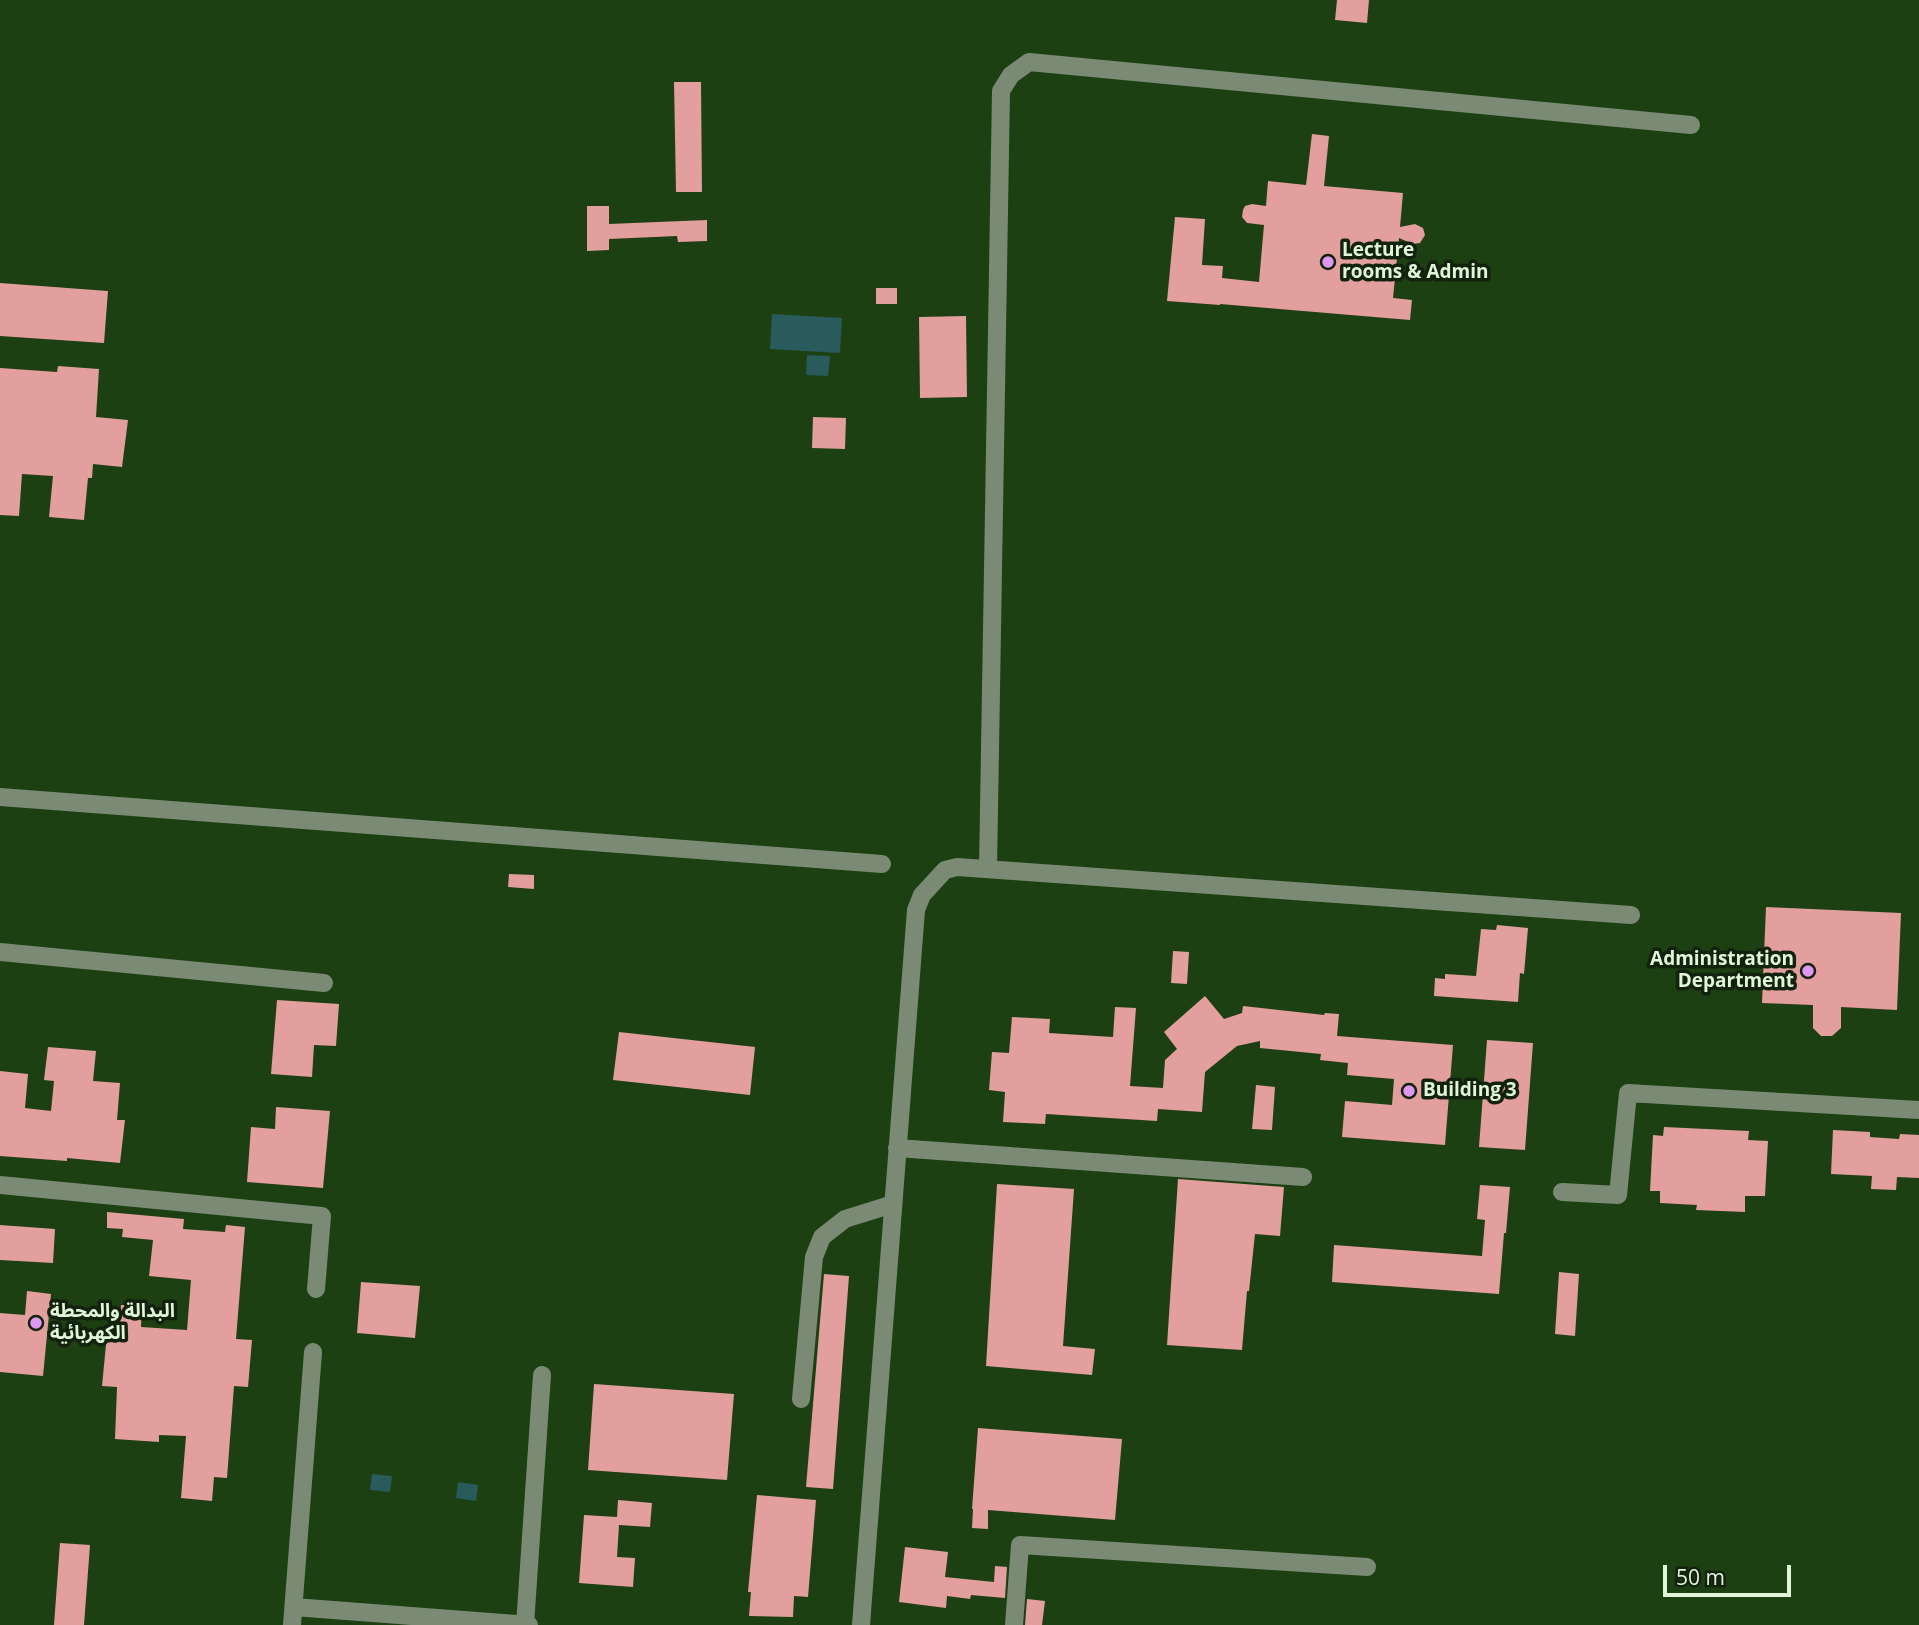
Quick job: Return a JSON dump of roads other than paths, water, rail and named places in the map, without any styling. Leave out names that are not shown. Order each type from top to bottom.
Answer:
[{"type":"lane","points":[[988,869],[1001,91],[1011,75],[1028,62],[1691,125]]},
{"type":"lane","points":[[0,797],[882,864]]},
{"type":"lane","points":[[860,1625],[916,910],[922,895],[945,870],[957,867],[988,869],[1631,915]]},
{"type":"lane","points":[[0,953],[324,983]]},
{"type":"lane","points":[[1562,1192],[1618,1195],[1628,1093],[1919,1110]]},
{"type":"lane","points":[[897,1148],[1303,1177]]},
{"type":"lane","points":[[0,1185],[321,1216],[316,1289]]},
{"type":"lane","points":[[801,1399],[814,1257],[822,1237],[845,1219],[893,1204]]},
{"type":"lane","points":[[313,1352],[293,1616],[526,1625],[542,1375]]},
{"type":"lane","points":[[1014,1625],[1020,1545],[1367,1567]]},
{"type":"water","points":[[772,314],[842,318],[840,353],[770,349]]},
{"type":"water","points":[[807,355],[830,356],[828,376],[806,375]]},
{"type":"water","points":[[372,1474],[392,1476],[390,1492],[370,1490]]},
{"type":"water","points":[[458,1482],[478,1485],[476,1501],[456,1498]]},
{"type":"place","name":"Lecture rooms & Admin","points":[[1328,262]]},
{"type":"place","name":"Administration Department","points":[[1808,971]]},
{"type":"place","name":"Building 3","points":[[1409,1091]]},
{"type":"place","name":"البدالة والمحطة الكهربائية","points":[[36,1323]]}]
